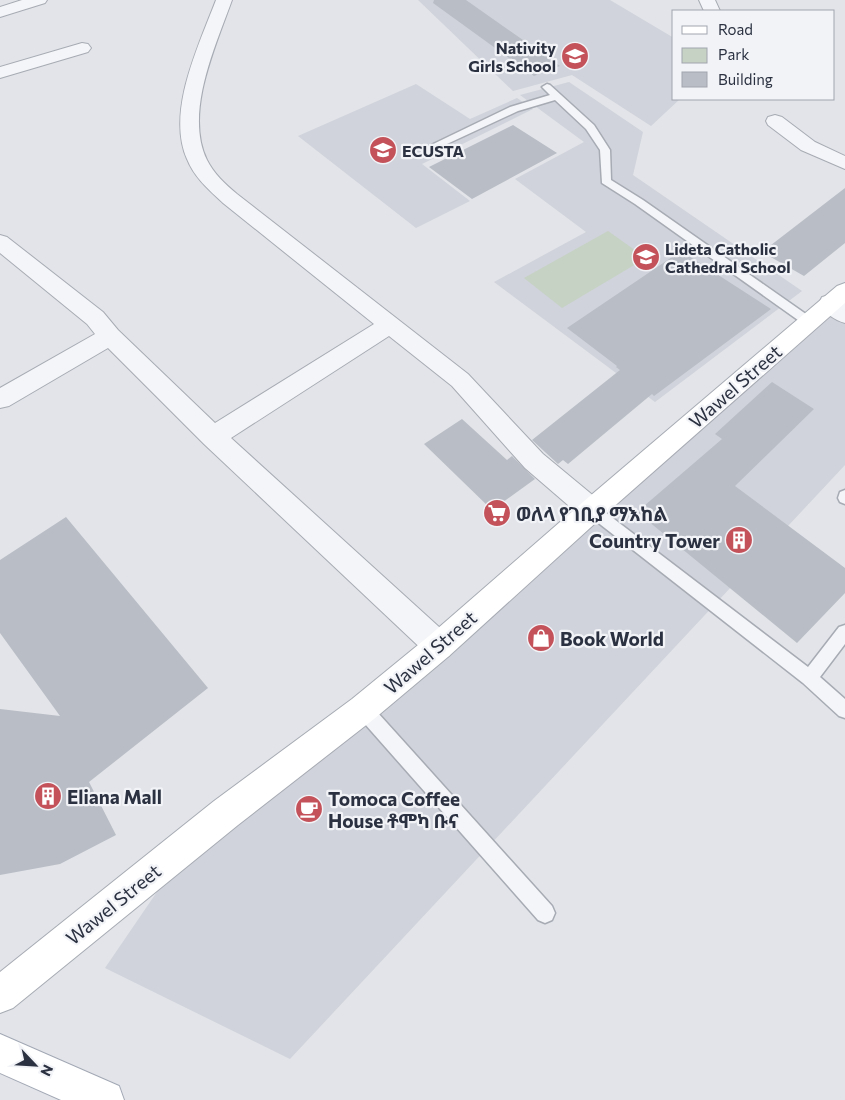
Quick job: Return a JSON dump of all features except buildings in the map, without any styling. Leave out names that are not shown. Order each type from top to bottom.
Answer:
[{"type":"main road","name":"Wawel Street","points":[[0,994],[226,813],[363,709],[438,646],[809,322],[840,303]]},
{"type":"main road","points":[[0,1052],[105,1100]]},
{"type":"street","points":[[0,12],[39,0]]},
{"type":"street","points":[[224,0],[203,58],[195,86],[190,118],[192,146],[201,170],[223,192],[267,229],[461,382],[535,462],[592,510]]},
{"type":"street","points":[[0,73],[82,48]]},
{"type":"street","points":[[775,121],[808,146],[845,163]]},
{"type":"street","points":[[0,242],[95,318],[110,336],[213,436],[438,646]]},
{"type":"street","points":[[213,436],[389,325]]},
{"type":"street","points":[[0,399],[110,336]]},
{"type":"lane","points":[[547,88],[590,126],[605,150],[606,181],[647,207],[809,322]]},
{"type":"lane","points":[[430,148],[514,109],[557,96]]},
{"type":"lane","points":[[592,510],[809,678],[845,710]]},
{"type":"lane","points":[[809,678],[845,632]]},
{"type":"lane","points":[[363,709],[545,913]]},
{"type":"shaded area","name":"Nativity Girls School","points":[[418,0],[610,0],[672,37],[672,100],[679,100],[651,126],[572,75],[513,91]]},
{"type":"shaded area","name":"Lideta Catholic Cathedral School","points":[[569,82],[643,132],[633,175],[802,291],[655,402],[494,282],[586,232],[515,179],[584,142],[520,95]]},
{"type":"shaded area","name":"ECUSTA","points":[[416,84],[470,119],[517,98],[533,109],[422,164],[470,201],[416,228],[298,136]]},
{"type":"shaded area","points":[[828,297],[845,310],[845,465],[290,1059],[105,968],[176,864]]},
{"type":"green space","points":[[608,231],[646,258],[562,308],[524,278]]},
{"type":"place","name":"Nativity Girls School","points":[[575,56]]},
{"type":"place","name":"ECUSTA","points":[[383,150]]},
{"type":"place","name":"Lideta Catholic Cathedral School","points":[[646,257]]},
{"type":"place","name":"ወለላ የገቢያ ማእከል","points":[[497,513]]},
{"type":"place","name":"Country Tower","points":[[739,540]]},
{"type":"place","name":"Book World","points":[[541,638]]},
{"type":"place","name":"Eliana Mall","points":[[48,796]]},
{"type":"place","name":"Tomoca Coffee House ቶሞካ ቡና","points":[[309,809]]}]
